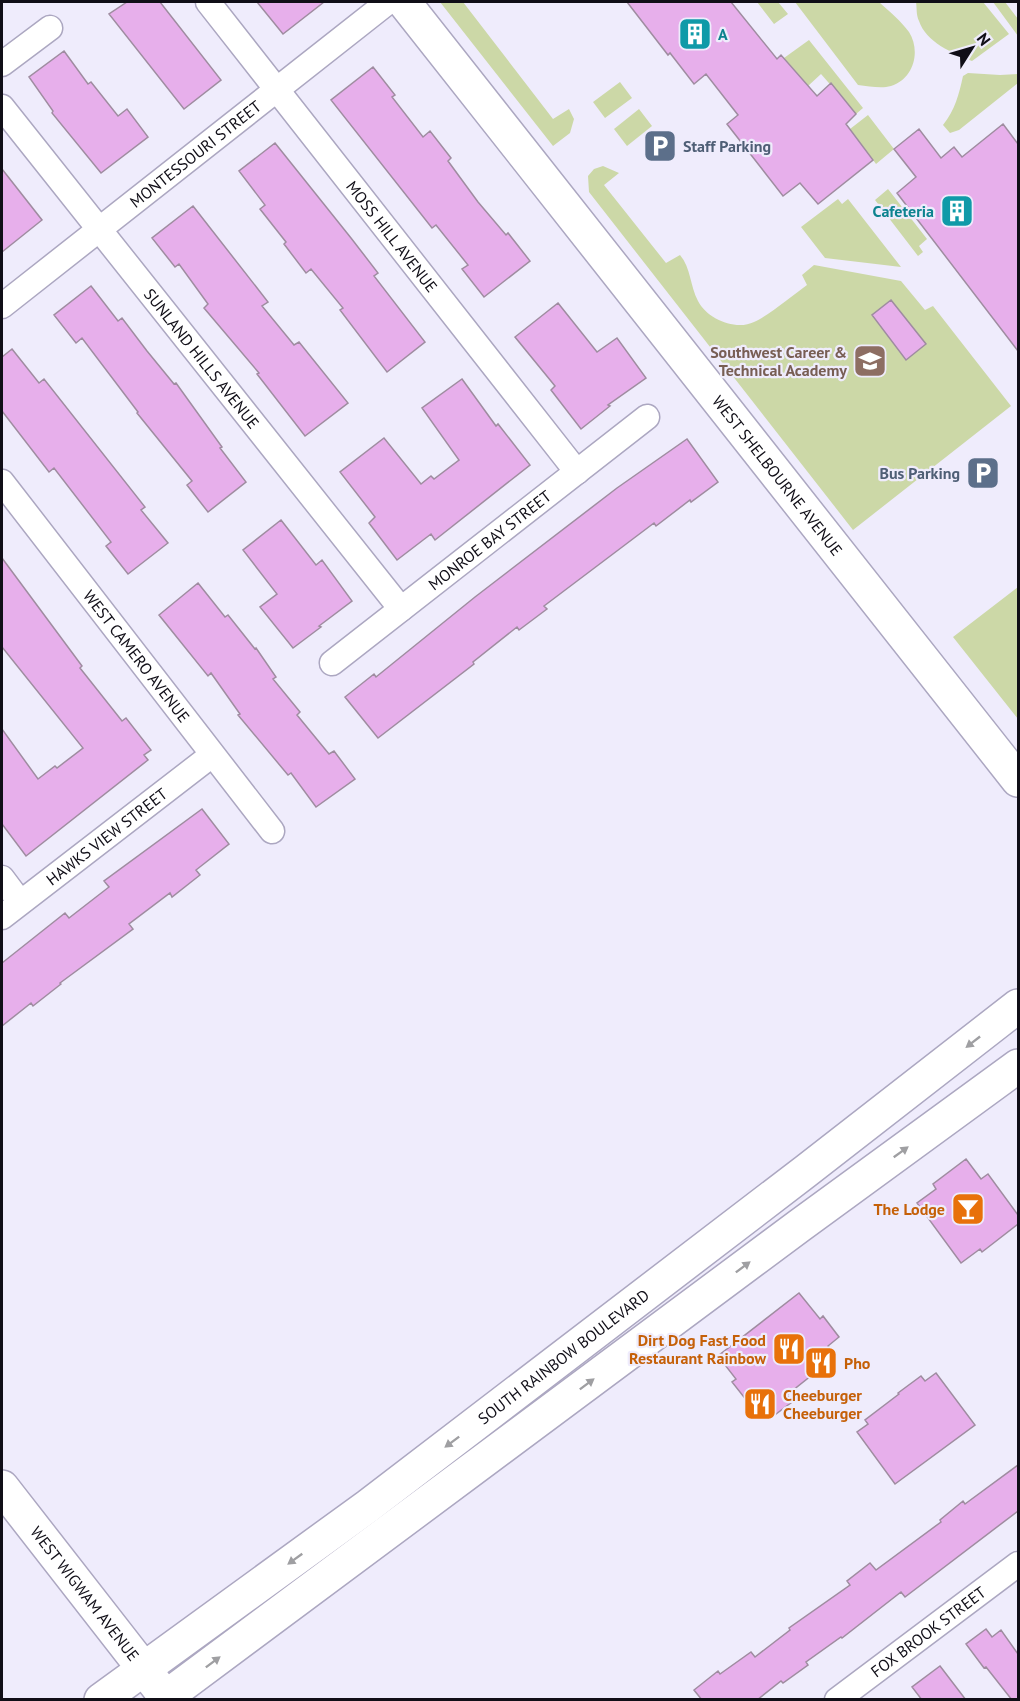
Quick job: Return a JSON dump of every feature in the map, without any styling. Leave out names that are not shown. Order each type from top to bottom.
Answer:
[{"type":"main road","name":"WEST SHELBOURNE AVENUE","points":[[404,2],[1018,780]]},
{"type":"main road","name":"SOUTH RAINBOW BOULEVARD","points":[[101,1700],[368,1506],[1018,1006]]},
{"type":"main road","points":[[166,1699],[1014,1067]]},
{"type":"main road","points":[[673,1320],[676,1303],[682,1289],[693,1277],[734,1245],[806,1171]]},
{"type":"main road","points":[[507,1443],[557,1380],[615,1336],[618,1332],[620,1314]]},
{"type":"main road","name":"WEST WIGWAM AVENUE","points":[[2,1487],[166,1699]]},
{"type":"street","name":"MOSS HILL AVENUE","points":[[208,2],[578,472]]},
{"type":"street","name":"MONTESSOURI STREET","points":[[2,306],[388,2]]},
{"type":"street","points":[[2,64],[50,28]]},
{"type":"street","name":"SUNLAND HILLS AVENUE","points":[[2,107],[401,609]]},
{"type":"street","name":"MONROE BAY STREET","points":[[332,663],[647,417]]},
{"type":"street","name":"WEST CAMERO AVENUE","points":[[2,482],[272,831]]},
{"type":"street","name":"HAWKS VIEW STREET","points":[[2,917],[212,755]]},
{"type":"street","points":[[2,878],[20,902]]},
{"type":"street","name":"FOX BROOK STREET","points":[[849,1696],[1015,1573]]},
{"type":"green space","points":[[440,2],[463,2],[553,119],[569,109],[574,119],[570,133],[553,146]]},
{"type":"green space","points":[[757,2],[778,2],[788,14],[774,24]]},
{"type":"green space","points":[[795,2],[879,2],[902,24],[913,39],[915,56],[910,71],[899,82],[891,86],[858,85]]},
{"type":"green space","points":[[916,2],[983,2],[1009,34],[972,61],[948,50],[927,35],[918,19]]},
{"type":"green space","points":[[993,2],[1005,2],[1018,19],[1018,36]]},
{"type":"green space","points":[[809,40],[863,108],[856,114],[821,74],[808,86],[784,58]]},
{"type":"green space","points":[[968,73],[1018,74],[1018,83],[959,130],[950,133],[943,125],[954,108],[963,76]]},
{"type":"green space","points":[[620,82],[632,98],[605,118],[593,102]]},
{"type":"green space","points":[[639,109],[652,126],[627,146],[614,129]]},
{"type":"green space","points":[[868,115],[894,149],[876,164],[850,129]]},
{"type":"green space","points":[[603,166],[619,173],[604,185],[666,263],[680,255],[684,260],[698,301],[715,318],[739,325],[760,319],[807,285],[802,275],[814,265],[901,281],[925,310],[933,306],[1011,406],[853,530],[589,192],[588,176],[594,169]]},
{"type":"green space","points":[[888,189],[927,239],[919,246],[923,252],[918,256],[875,200]]},
{"type":"green space","points":[[838,199],[842,204],[848,199],[901,267],[825,258],[801,227]]},
{"type":"green space","points":[[1018,587],[1018,719],[953,637]]},
{"type":"building","points":[[127,2],[160,2],[221,80],[184,109],[109,14]]},
{"type":"building","points":[[257,2],[324,2],[283,34]]},
{"type":"building","points":[[627,2],[731,2],[777,59],[781,55],[817,96],[831,83],[856,114],[846,124],[873,160],[818,204],[800,183],[783,196],[727,124],[738,115],[706,74],[694,84]]},
{"type":"building","points":[[64,51],[88,84],[91,82],[118,116],[127,109],[148,137],[101,173],[52,113],[53,111],[29,77]]},
{"type":"building","points":[[373,67],[395,95],[392,97],[423,137],[430,131],[451,158],[448,161],[478,202],[506,235],[508,233],[530,261],[484,297],[462,269],[468,265],[436,225],[432,228],[331,100]]},
{"type":"building","points":[[1003,124],[1018,144],[1018,351],[897,193],[916,177],[894,149],[919,129],[941,158],[954,147],[962,157]]},
{"type":"building","points":[[275,143],[378,273],[374,276],[425,342],[387,372],[340,310],[343,308],[311,269],[306,273],[284,244],[286,242],[260,209],[265,205],[239,171]]},
{"type":"building","points":[[2,169],[42,220],[2,252]]},
{"type":"building","points":[[193,206],[268,302],[262,306],[294,345],[299,342],[348,403],[305,436],[257,374],[259,373],[204,308],[208,304],[179,264],[175,267],[152,238]]},
{"type":"building","points":[[91,286],[118,321],[122,318],[174,384],[176,383],[246,482],[208,512],[187,485],[192,481],[137,413],[82,338],[76,343],[54,315]]},
{"type":"building","points":[[891,300],[926,344],[906,360],[872,315]]},
{"type":"building","points":[[558,303],[597,352],[617,338],[646,378],[608,405],[610,406],[581,429],[551,390],[555,386],[515,337]]},
{"type":"building","points":[[12,349],[39,383],[44,379],[145,507],[141,510],[168,543],[128,574],[106,546],[111,542],[54,468],[49,472],[2,411],[2,357]]},
{"type":"building","points":[[462,379],[496,426],[498,424],[530,465],[435,540],[431,534],[397,560],[369,523],[375,517],[340,472],[384,438],[421,484],[431,476],[434,479],[459,460],[422,408]]},
{"type":"building","points":[[687,439],[718,482],[656,526],[654,523],[544,606],[547,609],[519,630],[517,627],[473,662],[474,664],[378,738],[345,697],[374,674],[376,677],[475,597],[617,488]]},
{"type":"building","points":[[281,520],[316,565],[322,560],[352,601],[293,648],[260,607],[277,594],[243,550]]},
{"type":"building","points":[[2,558],[82,666],[80,668],[122,721],[126,718],[151,750],[144,755],[148,760],[26,856],[2,824],[2,729],[38,779],[83,748],[2,647]]},
{"type":"building","points":[[198,583],[225,617],[228,615],[256,648],[276,677],[273,679],[300,712],[297,715],[329,754],[334,751],[355,779],[316,807],[291,773],[288,775],[238,715],[240,714],[211,673],[208,676],[159,615]]},
{"type":"building","points":[[202,809],[229,844],[196,870],[200,875],[172,897],[170,893],[129,924],[133,929],[33,1006],[31,1003],[2,1026],[2,963],[65,913],[69,918],[109,887],[104,881]]},
{"type":"building","name":"The Lodge","points":[[966,1159],[981,1179],[988,1174],[1018,1215],[1018,1224],[982,1252],[980,1249],[961,1263],[917,1203],[936,1189],[933,1184]]},
{"type":"building","points":[[799,1293],[820,1319],[823,1316],[839,1337],[828,1346],[836,1356],[787,1395],[792,1402],[772,1417],[759,1401],[751,1406],[732,1382],[736,1379],[718,1356]]},
{"type":"building","points":[[936,1373],[975,1425],[895,1484],[857,1432],[868,1424],[865,1420],[898,1393],[921,1376],[925,1381]]},
{"type":"building","points":[[1018,1465],[1018,1511],[905,1597],[901,1592],[842,1638],[806,1662],[808,1665],[783,1683],[781,1681],[757,1700],[702,1700],[694,1690],[718,1671],[720,1674],[751,1652],[755,1657],[790,1630],[789,1628],[850,1585],[847,1581],[870,1563],[876,1570],[941,1522],[940,1520],[963,1501],[965,1504]]},
{"type":"building","points":[[986,1629],[992,1637],[1001,1630],[1018,1654],[1018,1700],[1012,1700],[966,1644]]},
{"type":"building","points":[[940,1666],[966,1700],[922,1700],[912,1687]]},
{"type":"place","name":"A","points":[[695,34]]},
{"type":"place","name":"Staff Parking","points":[[660,146]]},
{"type":"place","name":"Cafeteria","points":[[957,211]]},
{"type":"place","name":"Southwest Career & Technical Academy","points":[[870,361]]},
{"type":"place","name":"Bus Parking","points":[[983,473]]},
{"type":"place","name":"The Lodge","points":[[968,1209]]},
{"type":"place","name":"Dirt Dog Fast Food Restaurant Rainbow","points":[[789,1349]]},
{"type":"place","name":"Pho","points":[[821,1363]]},
{"type":"place","name":"Cheeburger Cheeburger","points":[[760,1404]]}]
